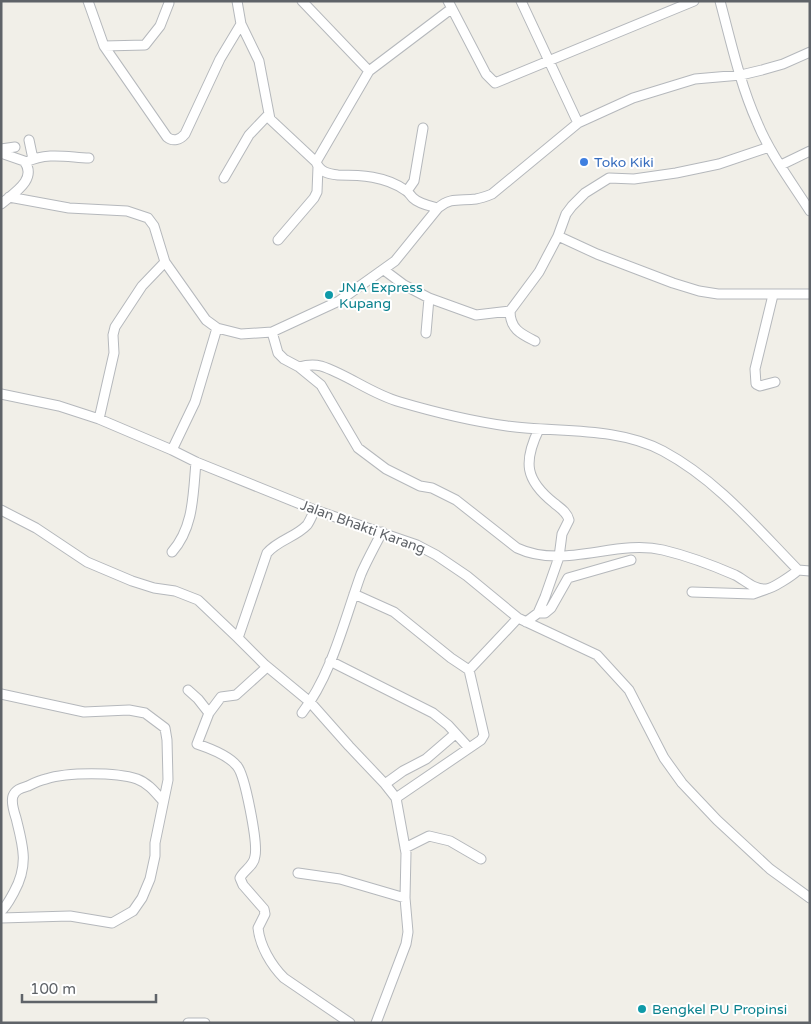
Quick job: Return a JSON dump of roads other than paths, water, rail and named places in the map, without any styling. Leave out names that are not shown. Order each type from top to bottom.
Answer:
[{"type":"street","points":[[88,1],[104,46],[166,137],[173,140],[180,139],[185,134],[220,59],[241,24]]},
{"type":"street","points":[[237,1],[241,24],[259,61],[268,115],[276,126],[324,172],[375,177],[407,191],[419,203],[438,208]]},
{"type":"street","points":[[302,1],[369,71]]},
{"type":"street","points":[[278,240],[314,198],[317,165],[369,71],[450,5],[486,74],[495,83],[694,1]]},
{"type":"street","points":[[720,1],[757,123],[769,147],[810,211]]},
{"type":"street","points":[[524,2],[578,123]]},
{"type":"street","points":[[104,46],[145,45],[160,26],[169,3]]},
{"type":"street","points":[[9,197],[69,208],[114,210],[148,218],[154,226],[166,262],[206,320],[217,328],[241,334],[272,332],[339,301],[395,261],[444,202],[454,199],[476,199],[492,194],[578,123],[633,98],[664,88],[695,79],[741,75],[783,64],[810,52]]},
{"type":"street","points":[[224,178],[250,135],[268,115]]},
{"type":"street","points":[[407,191],[414,181],[423,128]]},
{"type":"street","points":[[1,204],[22,187],[27,178],[29,171],[29,140]]},
{"type":"street","points":[[1,149],[15,147]]},
{"type":"street","points":[[535,341],[521,334],[513,326],[510,312],[539,272],[558,236],[566,214],[585,193],[609,178],[634,179],[676,173],[732,160],[769,147]]},
{"type":"street","points":[[781,165],[810,151]]},
{"type":"street","points":[[1,153],[29,161],[56,155],[89,158]]},
{"type":"street","points":[[558,236],[597,254],[699,291],[718,294],[810,294]]},
{"type":"street","points":[[99,419],[114,353],[113,335],[115,327],[142,286],[166,262]]},
{"type":"street","points":[[384,270],[404,285],[429,298],[476,315],[510,312]]},
{"type":"street","points":[[772,295],[755,378],[756,384],[760,386],[776,382]]},
{"type":"street","points":[[426,333],[429,298]]},
{"type":"street","points":[[172,450],[195,402],[217,328]]},
{"type":"street","points":[[272,332],[278,353],[321,385],[358,448],[386,469],[420,486],[432,488],[456,500],[517,548],[539,555],[559,557],[631,548],[662,550],[697,560],[737,576],[752,586],[767,589]]},
{"type":"street","points":[[298,367],[320,366],[377,394],[399,402],[507,426],[615,435],[662,450],[727,496],[798,570],[810,571]]},
{"type":"street","name":"Jalan Bhakti Karang","points":[[1,394],[59,406],[99,419],[196,462],[315,510],[417,545],[436,555],[467,576],[522,620],[597,655],[629,690],[664,758],[682,783],[717,820],[770,869],[810,898]]},
{"type":"street","points":[[538,613],[559,557],[562,534],[569,520],[569,517],[543,494],[532,480],[530,455],[539,429]]},
{"type":"street","points":[[172,552],[181,540],[191,514],[196,462]]},
{"type":"street","points":[[1,510],[36,528],[87,562],[132,581],[154,588],[175,591],[198,600],[267,667],[310,702],[396,798],[405,848],[405,898],[408,932],[406,944],[376,1023]]},
{"type":"street","points":[[238,638],[267,553],[274,546],[308,524],[315,510]]},
{"type":"street","points":[[302,713],[310,702],[330,661],[362,572],[382,532]]},
{"type":"street","points":[[469,670],[522,620],[538,613],[545,613],[551,608],[568,578],[630,560]]},
{"type":"street","points":[[692,592],[753,594],[791,577],[798,570]]},
{"type":"street","points":[[354,594],[394,612],[451,658],[469,670],[484,735],[481,740],[396,798]]},
{"type":"street","points":[[330,661],[433,712],[469,748]]},
{"type":"street","points":[[267,667],[236,695],[221,697],[209,713],[197,744],[232,761],[241,770],[256,844],[254,861],[240,878],[243,885],[264,909],[265,914],[258,928],[266,954],[276,970],[284,978],[350,1023]]},
{"type":"street","points":[[188,690],[209,713]]},
{"type":"street","points":[[1,694],[84,712],[129,710],[145,713],[165,728],[168,780],[150,878],[142,898],[133,911],[112,923],[70,916],[1,918]]},
{"type":"street","points":[[385,784],[403,771],[426,759],[455,734]]},
{"type":"street","points":[[1,911],[5,908],[18,886],[23,870],[22,841],[12,797],[17,790],[47,778],[111,774],[135,778],[144,782],[163,801]]},
{"type":"street","points":[[405,848],[430,836],[450,841],[481,859]]},
{"type":"street","points":[[298,873],[340,879],[405,898]]},
{"type":"street","points":[[188,1023],[205,1023]]},
{"type":"place","name":"Toko Kiki","points":[[584,162]]},
{"type":"place","name":"JNA Express Kupang","points":[[329,295]]},
{"type":"place","name":"Bengkel PU Propinsi","points":[[642,1009]]}]
